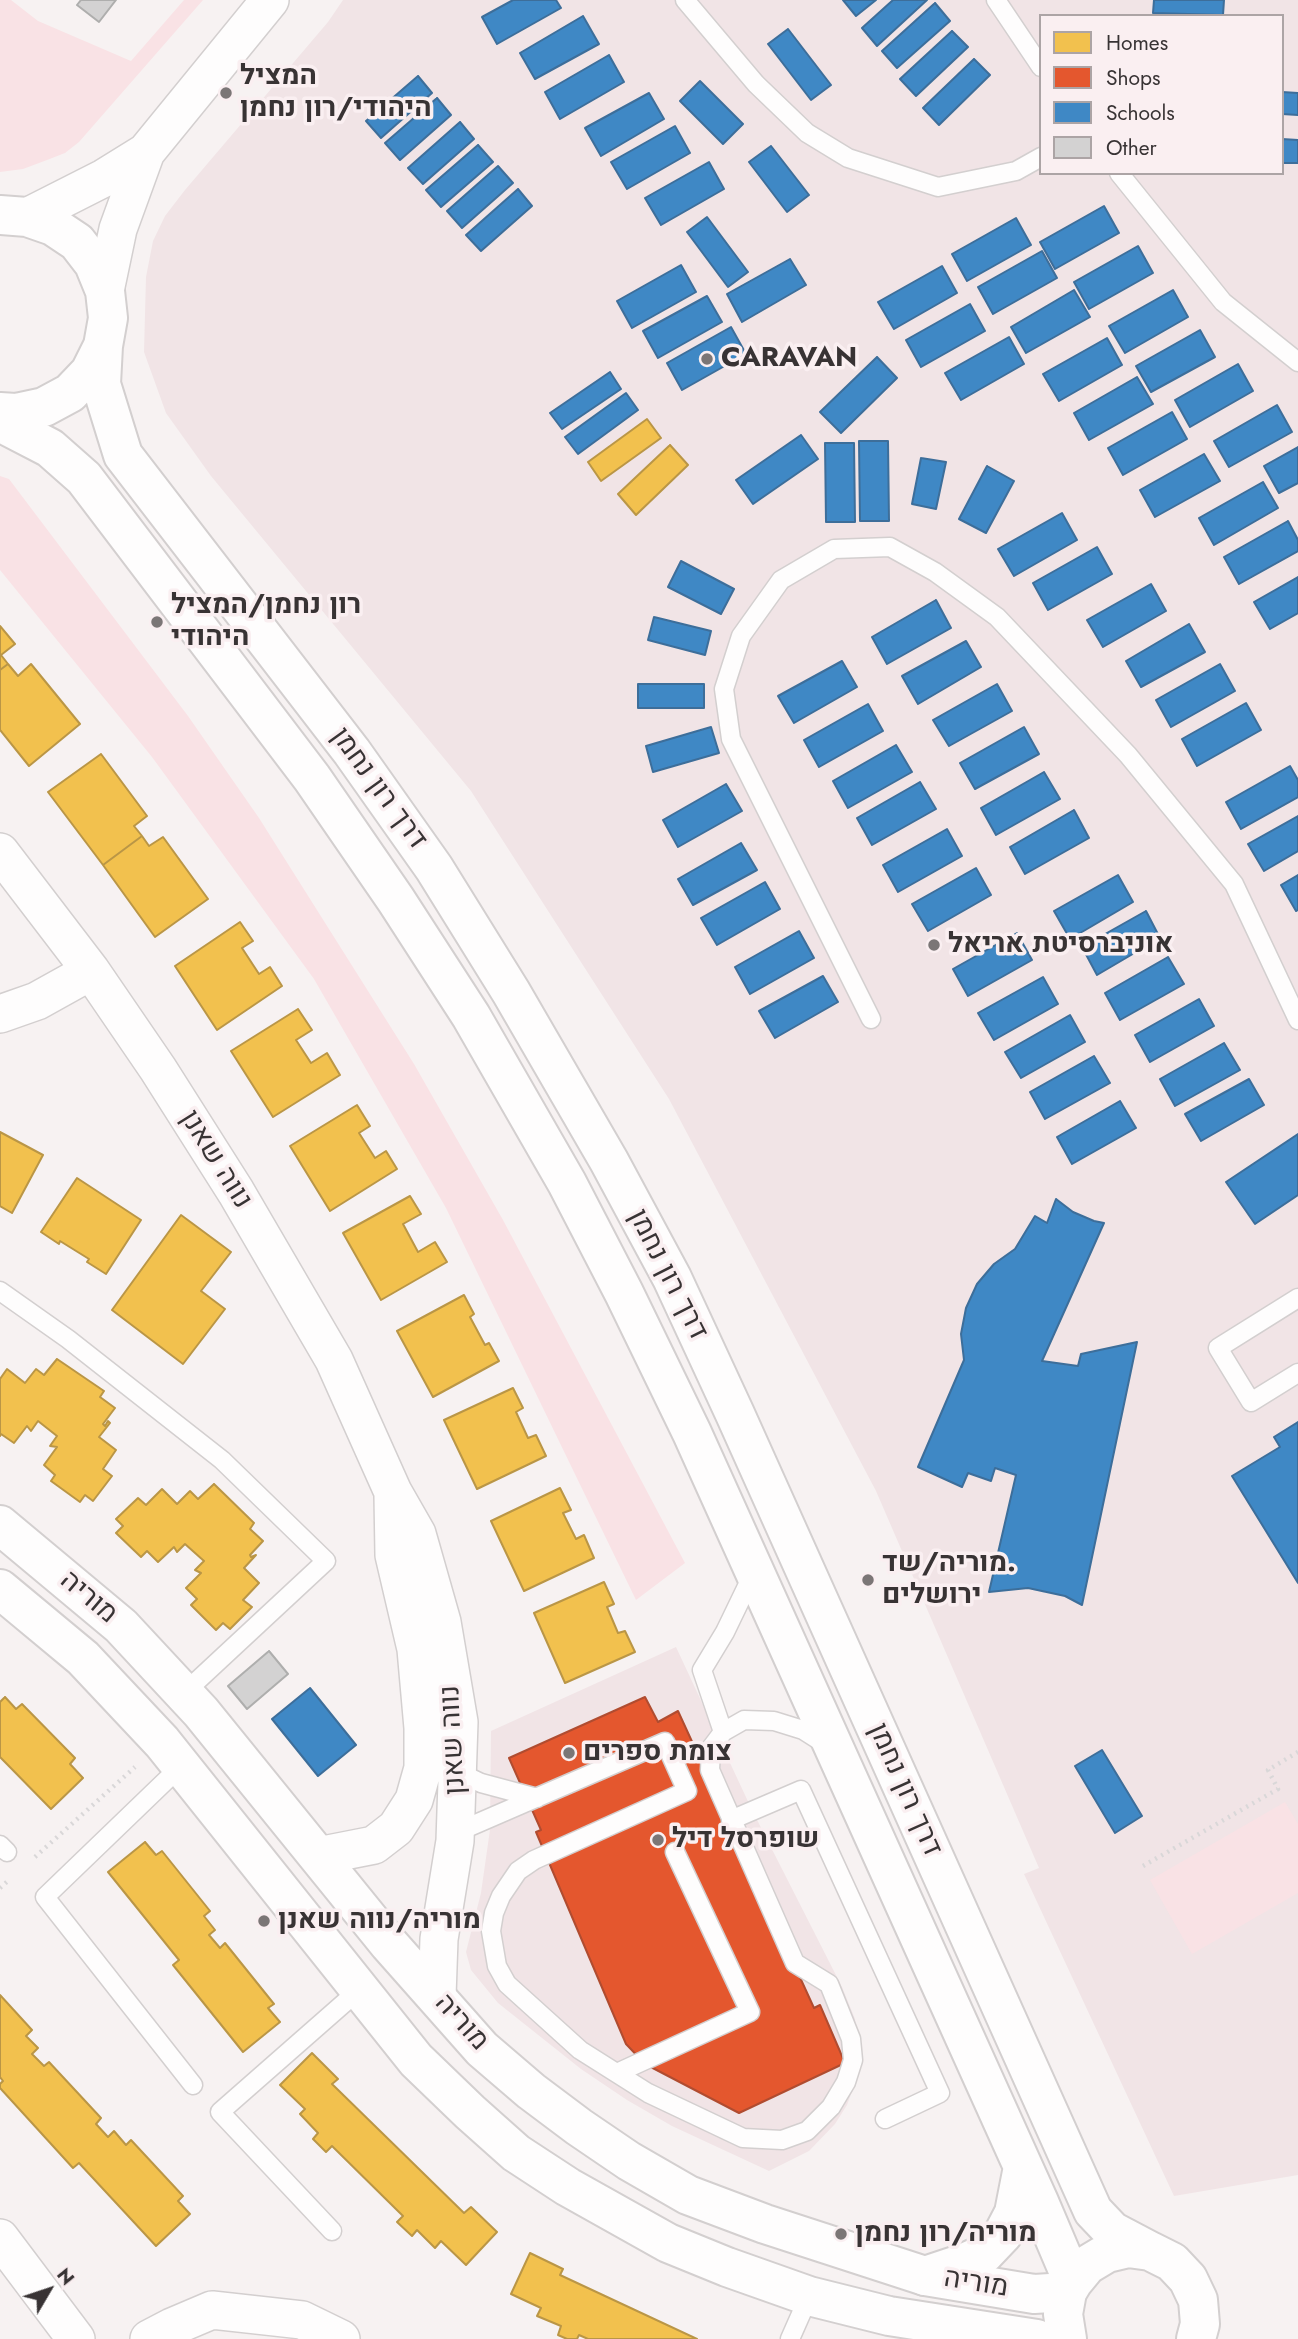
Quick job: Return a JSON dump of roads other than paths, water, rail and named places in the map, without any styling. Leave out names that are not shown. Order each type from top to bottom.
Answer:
[{"type":"main road","points":[[14,216],[53,226],[77,242],[94,264],[105,290]]},
{"type":"main road","name":"דרך רון נחמן","points":[[105,290],[108,318],[101,384],[123,455],[352,752],[434,868],[511,992],[609,1161],[671,1278],[735,1414],[1093,2211],[1112,2231],[1172,2262],[1188,2279],[1198,2300],[1200,2324],[1196,2339]]},
{"type":"main road","points":[[0,412],[16,413],[44,407],[70,393],[90,372],[103,346]]},
{"type":"main road","name":"דרך רון נחמן","points":[[0,422],[50,448],[84,478],[284,740],[396,900],[471,1016],[567,1183],[687,1421],[1023,2167],[1070,2287]]},
{"type":"main road","name":"מוריה","points":[[0,1525],[121,1626],[184,1693],[389,1944],[482,2049],[531,2091],[629,2161],[688,2194],[765,2224],[925,2276],[1034,2294],[1070,2287]]},
{"type":"main road","name":"מוריה","points":[[0,1589],[83,1658],[162,1742],[416,2060],[516,2153],[568,2187],[668,2243],[808,2296],[889,2316],[1037,2339]]},
{"type":"main road","points":[[925,2276],[984,2254],[1003,2234],[1014,2213],[1023,2167]]},
{"type":"main road","points":[[1068,2339],[1063,2314],[1070,2287],[1087,2265],[1107,2253],[1129,2248],[1150,2251]]},
{"type":"street","points":[[14,216],[104,178],[146,152],[270,0]]},
{"type":"street","points":[[105,290],[118,229],[146,152]]},
{"type":"street","name":"נווה שאנן","points":[[0,852],[91,971],[158,1069],[236,1192],[334,1360],[393,1492],[417,1534],[442,1622],[458,1722],[455,1833],[439,1939],[437,1996]]},
{"type":"street","points":[[0,1014],[37,1002],[91,971]]},
{"type":"street","name":"נווה שאנן","points":[[318,1856],[374,1845],[396,1828],[414,1800],[423,1768],[423,1728],[416,1649],[394,1555],[393,1492]]},
{"type":"street","points":[[0,2238],[76,2339]]},
{"type":"street","points":[[149,2339],[172,2326],[212,2310],[302,2320],[341,2339]]},
{"type":"lane","points":[[685,0],[764,92],[807,133],[848,158],[938,187],[1016,171],[1039,158]]},
{"type":"lane","points":[[996,0],[1039,63]]},
{"type":"lane","points":[[1121,175],[1223,303],[1298,362]]},
{"type":"lane","points":[[872,1020],[731,739],[724,689],[741,636],[781,580],[834,549],[890,547],[935,572],[997,617],[1128,755],[1234,884],[1298,1020]]},
{"type":"lane","points":[[0,1292],[68,1339],[222,1460],[326,1561],[184,1693]]},
{"type":"lane","points":[[1298,1298],[1218,1348],[1251,1402],[1298,1373]]},
{"type":"lane","points":[[723,1732],[702,1670],[726,1632],[754,1570]]},
{"type":"lane","points":[[455,1833],[665,1742],[687,1791],[534,1860],[519,1871],[501,1896],[494,1913],[491,1931],[493,1949],[507,1984],[580,2050],[648,2093],[743,2138],[782,2140],[807,2131],[831,2107],[846,2082],[853,2060],[851,2039],[829,1984],[795,1962],[710,1770],[711,1748],[723,1732],[744,1720],[774,1721],[803,1730],[836,1751]]},
{"type":"lane","points":[[181,1766],[44,1897],[193,2085]]},
{"type":"lane","points":[[458,1772],[481,1783],[537,1798]]},
{"type":"lane","points":[[731,1821],[801,1790],[940,2093],[885,2119]]},
{"type":"lane","points":[[617,2073],[750,2012],[675,1852]]},
{"type":"lane","points":[[332,2231],[220,2112],[359,1990]]},
{"type":"lane","points":[[790,2339],[808,2296]]},
{"type":"place","name":"המציל היהודי/רון נחמן","points":[[226,93]]},
{"type":"place","name":"CARAVAN","points":[[707,359]]},
{"type":"place","name":"רון נחמן/המציל היהודי","points":[[157,622]]},
{"type":"place","name":"אוניברסיטת אריאל","points":[[934,945]]},
{"type":"place","name":"מוריה/שד. ירושלים","points":[[868,1580]]},
{"type":"place","name":"צומת ספרים","points":[[569,1753]]},
{"type":"place","name":"שופרסל דיל","points":[[658,1840]]},
{"type":"place","name":"מוריה/נווה שאנן","points":[[264,1921]]},
{"type":"place","name":"מוריה/רון נחמן","points":[[841,2234]]}]
